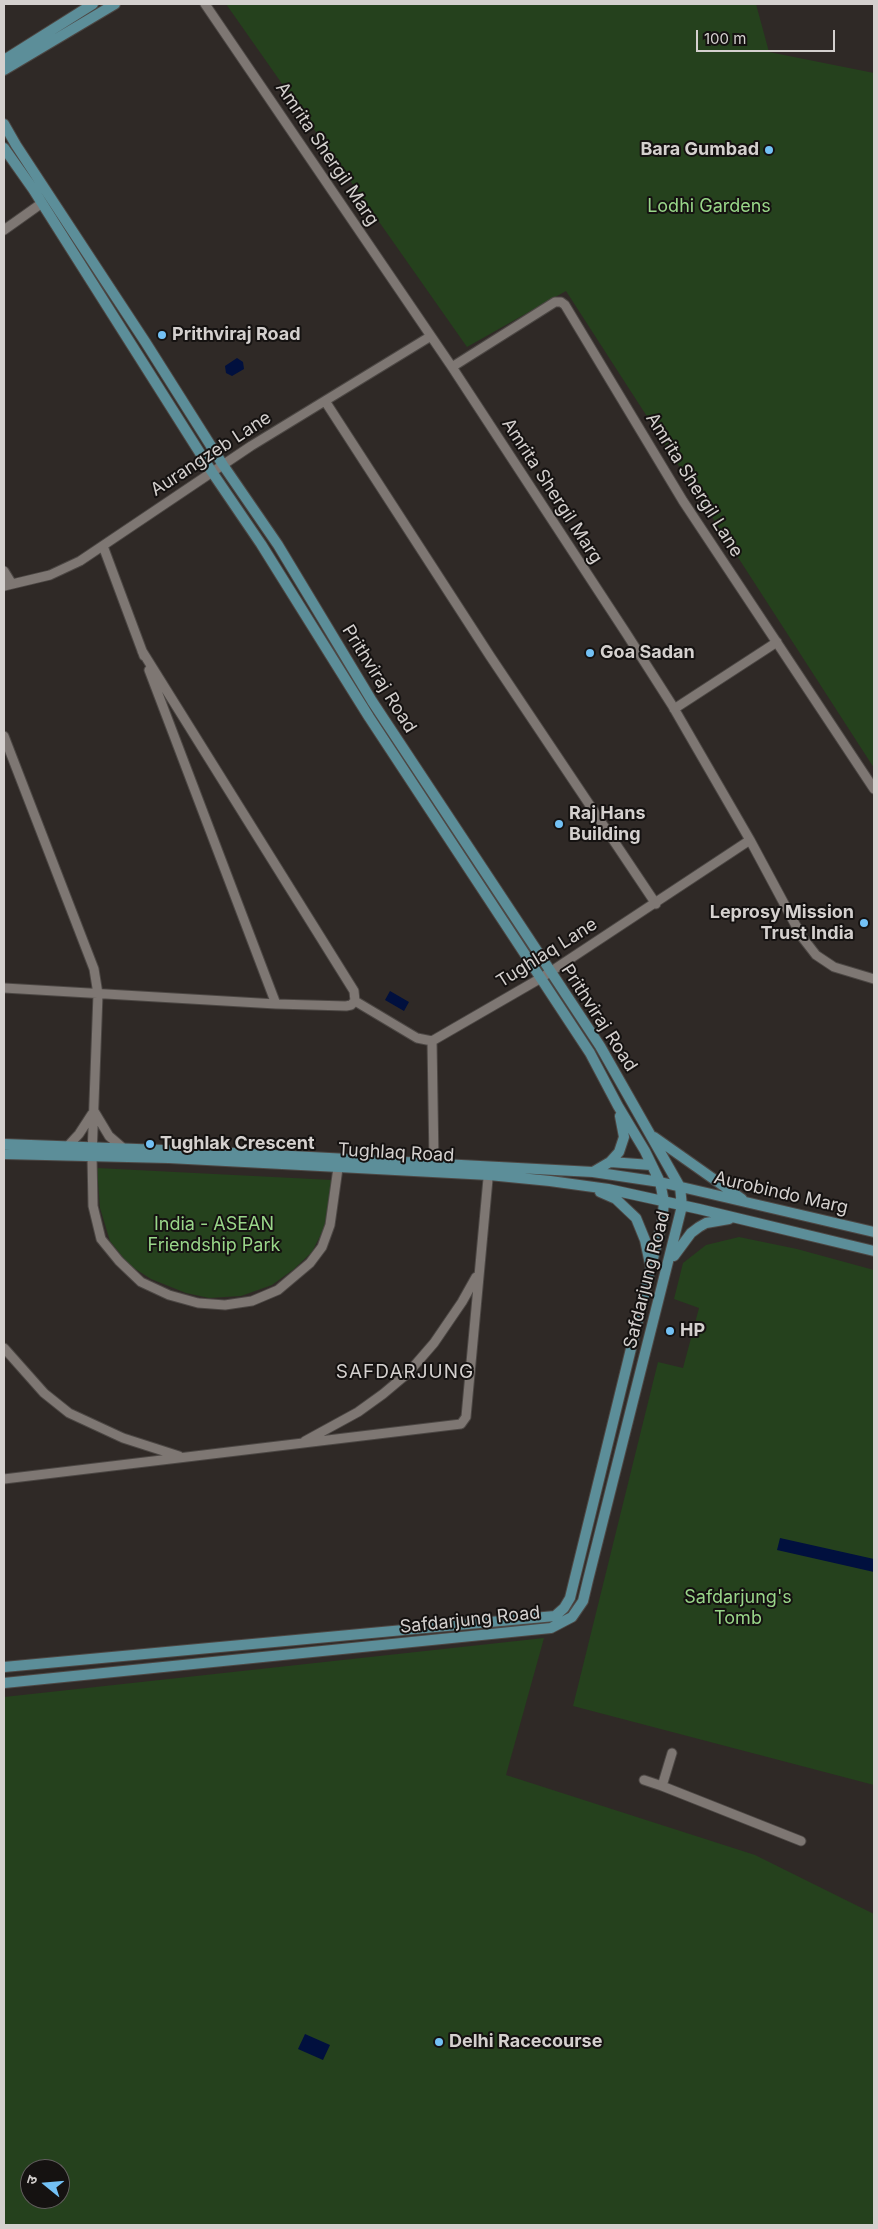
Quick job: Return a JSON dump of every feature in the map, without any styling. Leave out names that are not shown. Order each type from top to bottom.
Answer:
[{"type":"main road","points":[[4,60],[94,4]]},
{"type":"main road","points":[[4,72],[15,63],[115,4]]},
{"type":"main road","name":"Prithviraj Road","points":[[4,124],[223,465],[278,545],[372,701],[545,975],[645,1151],[660,1182],[664,1202]]},
{"type":"main road","name":"Prithviraj Road","points":[[4,148],[42,204],[212,472],[261,544],[380,733],[545,975],[600,1046],[680,1187],[682,1206]]},
{"type":"main road","points":[[593,1172],[610,1162],[623,1144],[623,1128],[618,1106]]},
{"type":"main road","points":[[651,1135],[746,1202]]},
{"type":"main road","name":"Tughlaq Road","points":[[4,1144],[67,1147],[92,1152],[124,1149],[489,1170],[593,1172],[660,1182]]},
{"type":"main road","name":"Tughlaq Road","points":[[4,1154],[92,1152],[339,1162],[434,1162],[550,1180],[664,1202]]},
{"type":"main road","points":[[610,1162],[651,1165]]},
{"type":"main road","name":"Aurobindo Marg","points":[[660,1182],[874,1232]]},
{"type":"main road","points":[[589,1187],[616,1199],[636,1218],[645,1240],[650,1268]]},
{"type":"main road","name":"Aurobindo Marg","points":[[664,1202],[874,1252]]},
{"type":"main road","name":"Safdarjung Road","points":[[4,1667],[555,1616],[564,1608],[570,1598],[650,1268],[664,1202]]},
{"type":"main road","name":"Safdarjung Road","points":[[4,1683],[551,1628],[572,1617],[583,1601],[682,1206]]},
{"type":"main road","points":[[669,1263],[683,1242],[699,1227],[716,1221],[738,1219]]},
{"type":"main road","points":[[630,1352],[645,1356]]},
{"type":"street","name":"Amrita Shergil Marg","points":[[205,4],[452,366],[674,709],[750,840],[802,937],[816,955],[834,967],[874,979]]},
{"type":"street","points":[[4,230],[42,204]]},
{"type":"street","name":"Amrita Shergil Lane","points":[[452,366],[555,302],[561,302],[565,305],[683,501],[874,789]]},
{"type":"street","name":"Aurangzeb Lane","points":[[8,585],[50,575],[80,561],[212,472],[431,336]]},
{"type":"street","points":[[325,401],[495,664],[656,904]]},
{"type":"street","points":[[102,546],[276,1004]]},
{"type":"street","points":[[4,571],[8,585]]},
{"type":"street","points":[[674,709],[776,642]]},
{"type":"street","points":[[4,988],[276,1004],[346,1006],[351,1005],[355,1000],[354,991],[142,651]]},
{"type":"street","points":[[4,736],[94,969],[98,994],[92,1152],[93,1206],[101,1239],[119,1261],[141,1282],[169,1294],[198,1303],[225,1305],[252,1301],[278,1290],[310,1263],[322,1247],[330,1225],[339,1162]]},
{"type":"street","name":"Tughlaq Lane","points":[[432,1042],[545,975],[656,904],[750,840]]},
{"type":"street","points":[[355,1000],[417,1038],[432,1042],[434,1162]]},
{"type":"street","points":[[67,1147],[83,1129],[93,1111]]},
{"type":"street","points":[[93,1111],[109,1136],[124,1149]]},
{"type":"street","points":[[4,1479],[181,1456],[458,1426],[464,1421],[489,1170]]},
{"type":"street","points":[[300,1443],[358,1412],[408,1373],[434,1343],[462,1302],[478,1274]]},
{"type":"street","points":[[4,1348],[44,1393],[69,1413],[123,1438],[181,1456]]},
{"type":"street","points":[[662,1786],[672,1753]]},
{"type":"street","points":[[644,1780],[801,1841]]},
{"type":"green space","name":"Lodhi Gardens","points":[[226,4],[756,4],[769,52],[874,73],[874,768],[566,291],[467,347]]},
{"type":"green space","name":"India - ASEAN Friendship Park","points":[[97,1168],[332,1180],[326,1224],[312,1252],[294,1269],[272,1285],[241,1296],[209,1298],[186,1293],[151,1279],[129,1265],[110,1241],[100,1208]]},
{"type":"green space","name":"Safdarjung's Tomb","points":[[739,1237],[797,1249],[874,1270],[874,1785],[573,1706],[658,1362],[683,1368],[699,1308],[674,1299],[683,1263],[706,1245]]},
{"type":"green space","name":"Delhi Racecourse","points":[[544,1638],[506,1775],[755,1855],[874,1914],[874,2225],[4,2225],[4,1697]]},
{"type":"shaded area","points":[[237,358],[243,362],[244,369],[232,376],[226,373],[225,366]]},
{"type":"shaded area","points":[[390,991],[409,1002],[404,1011],[385,1000]]},
{"type":"shaded area","points":[[780,1538],[874,1559],[874,1572],[777,1550]]},
{"type":"shaded area","points":[[305,2034],[330,2045],[323,2060],[298,2049]]},
{"type":"place","name":"Bara Gumbad","points":[[769,150]]},
{"type":"place","name":"Prithviraj Road","points":[[162,335]]},
{"type":"place","name":"Goa Sadan","points":[[590,653]]},
{"type":"place","name":"Raj Hans Building","points":[[559,824]]},
{"type":"place","name":"Leprosy Mission Trust India","points":[[864,923]]},
{"type":"place","name":"Tughlak Crescent","points":[[150,1144]]},
{"type":"place","name":"HP","points":[[670,1331]]},
{"type":"place","name":"Delhi Racecourse","points":[[439,2042]]},
{"type":"district","name":"SAFDARJUNG","points":[[405,1372]]}]
